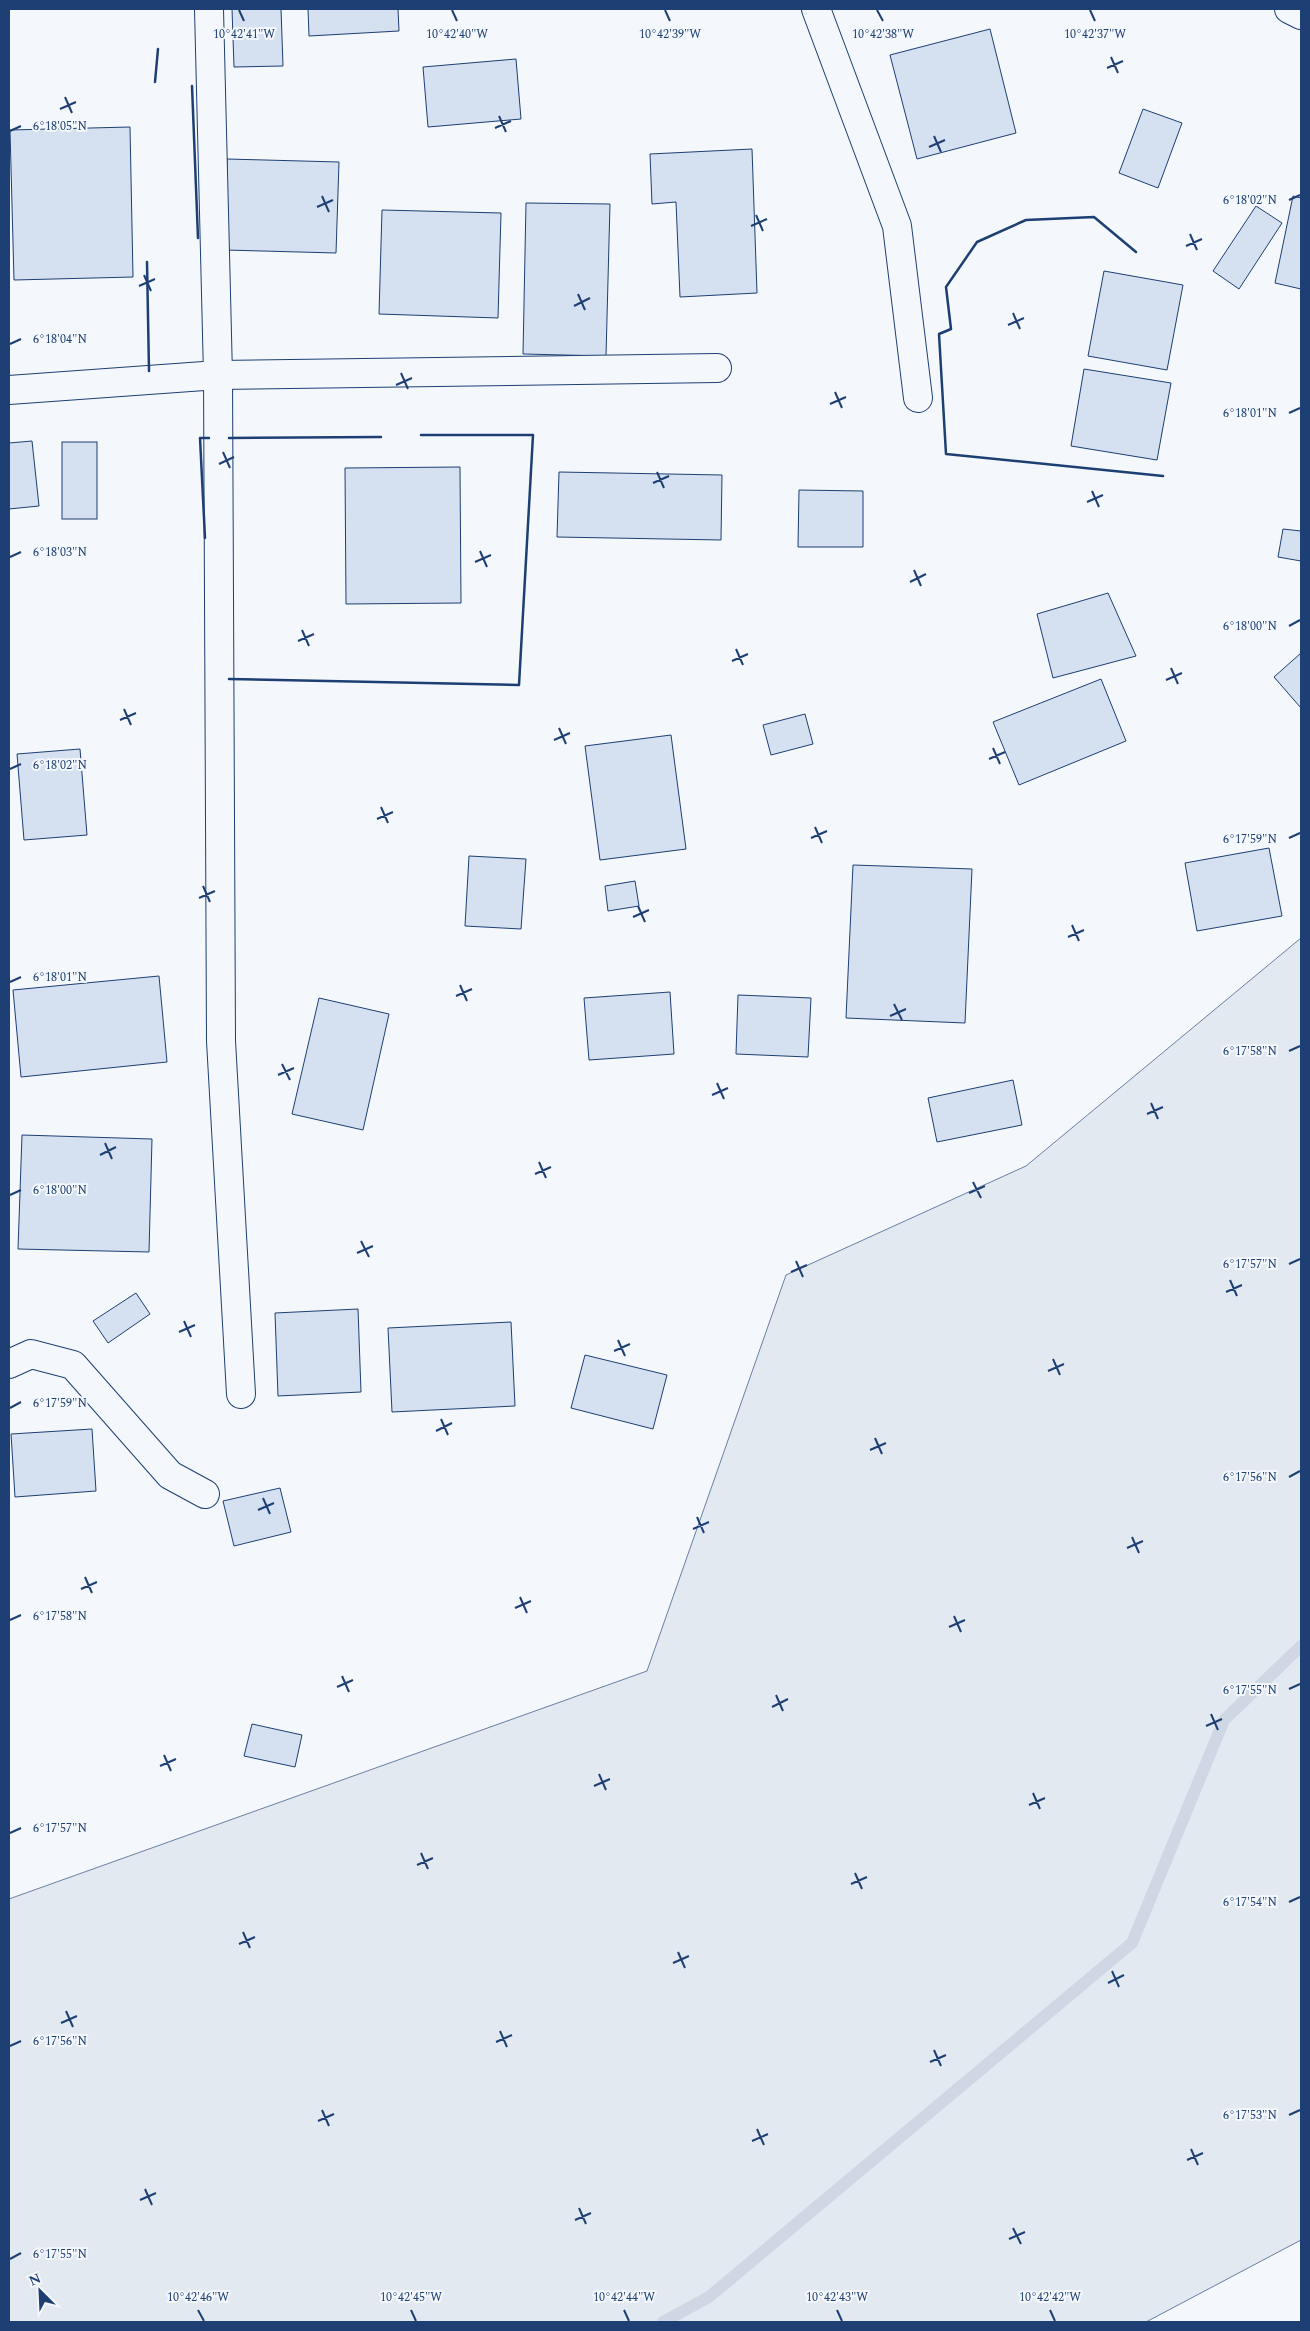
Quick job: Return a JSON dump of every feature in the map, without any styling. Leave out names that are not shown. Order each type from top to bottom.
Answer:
[{"type":"street","points":[[209,9],[218,375],[221,1041],[241,1394]]},
{"type":"street","points":[[816,9],[896,226],[918,398]]},
{"type":"street","points":[[1289,9],[1301,14]]},
{"type":"street","points":[[9,390],[218,375],[717,368]]},
{"type":"street","points":[[9,1364],[31,1354],[73,1365],[170,1475],[205,1494]]},
{"type":"shaded area","points":[[1301,938],[1301,2240],[1146,2322],[9,2322],[9,1899],[647,1671],[786,1275],[1026,1166]]},
{"type":"building","points":[[232,9],[281,9],[283,66],[234,67]]},
{"type":"building","points":[[308,9],[398,9],[399,31],[309,36]]},
{"type":"building","points":[[990,29],[1016,133],[917,159],[890,55]]},
{"type":"building","points":[[516,59],[521,119],[428,127],[423,67]]},
{"type":"building","points":[[1143,109],[1182,123],[1158,188],[1119,173]]},
{"type":"building","points":[[130,127],[133,277],[14,280],[10,130]]},
{"type":"building","points":[[752,149],[757,293],[680,297],[676,202],[652,204],[650,154]]},
{"type":"building","points":[[227,159],[339,162],[336,253],[225,250]]},
{"type":"building","points":[[1293,196],[1301,198],[1301,289],[1275,283]]},
{"type":"building","points":[[526,203],[610,204],[606,356],[523,354]]},
{"type":"building","points":[[1256,206],[1282,223],[1239,289],[1213,271]]},
{"type":"building","points":[[382,210],[501,213],[498,318],[379,314]]},
{"type":"building","points":[[1104,271],[1183,285],[1167,370],[1088,356]]},
{"type":"building","points":[[1084,369],[1171,383],[1157,460],[1071,446]]},
{"type":"building","points":[[32,441],[39,506],[9,509],[9,443]]},
{"type":"building","points":[[62,442],[97,442],[97,519],[62,519]]},
{"type":"building","points":[[460,467],[461,603],[346,604],[345,468]]},
{"type":"building","points":[[559,472],[722,475],[721,540],[557,537]]},
{"type":"building","points":[[799,490],[863,491],[863,547],[798,547]]},
{"type":"building","points":[[1283,529],[1301,531],[1301,561],[1278,557]]},
{"type":"building","points":[[1108,593],[1136,656],[1053,678],[1037,614]]},
{"type":"building","points":[[1301,653],[1301,708],[1274,677]]},
{"type":"building","points":[[1101,679],[1126,741],[1019,785],[993,722]]},
{"type":"building","points":[[805,714],[813,744],[771,755],[763,725]]},
{"type":"building","points":[[671,735],[686,849],[600,860],[585,746]]},
{"type":"building","points":[[80,749],[87,835],[24,840],[17,754]]},
{"type":"building","points":[[1269,848],[1282,916],[1197,931],[1185,863]]},
{"type":"building","points":[[469,856],[526,859],[521,929],[465,926]]},
{"type":"building","points":[[853,865],[972,869],[965,1023],[846,1018]]},
{"type":"building","points":[[635,881],[639,906],[608,911],[605,886]]},
{"type":"building","points":[[159,976],[167,1062],[21,1077],[13,990]]},
{"type":"building","points":[[670,992],[674,1054],[589,1060],[584,998]]},
{"type":"building","points":[[738,995],[811,998],[808,1057],[736,1054]]},
{"type":"building","points":[[319,998],[389,1014],[363,1130],[292,1114]]},
{"type":"building","points":[[1013,1080],[1022,1125],[937,1142],[928,1098]]},
{"type":"building","points":[[22,1135],[152,1139],[149,1252],[18,1249]]},
{"type":"building","points":[[136,1293],[150,1314],[108,1343],[93,1321]]},
{"type":"building","points":[[358,1309],[361,1392],[278,1396],[275,1313]]},
{"type":"building","points":[[511,1322],[515,1406],[392,1412],[388,1328]]},
{"type":"building","points":[[585,1355],[667,1375],[653,1429],[571,1408]]},
{"type":"building","points":[[92,1429],[96,1491],[15,1497],[11,1434]]},
{"type":"building","points":[[280,1488],[291,1532],[234,1546],[223,1501]]},
{"type":"building","points":[[252,1724],[302,1735],[295,1767],[244,1756]]},
{"type":"waterway","points":[[663,2322],[709,2297],[1132,1943],[1224,1720],[1301,1646]]},
{"type":"wall","points":[[155,82],[158,49]]},
{"type":"wall","points":[[192,86],[198,238]]},
{"type":"wall","points":[[1136,252],[1094,217],[1026,220],[977,242],[946,287],[951,329],[939,334],[946,454],[1163,476]]},
{"type":"wall","points":[[147,262],[149,371]]},
{"type":"wall","points":[[229,679],[519,685],[533,435],[421,435]]},
{"type":"wall","points":[[229,438],[381,437]]},
{"type":"wall","points":[[205,538],[200,438],[209,438]]}]
